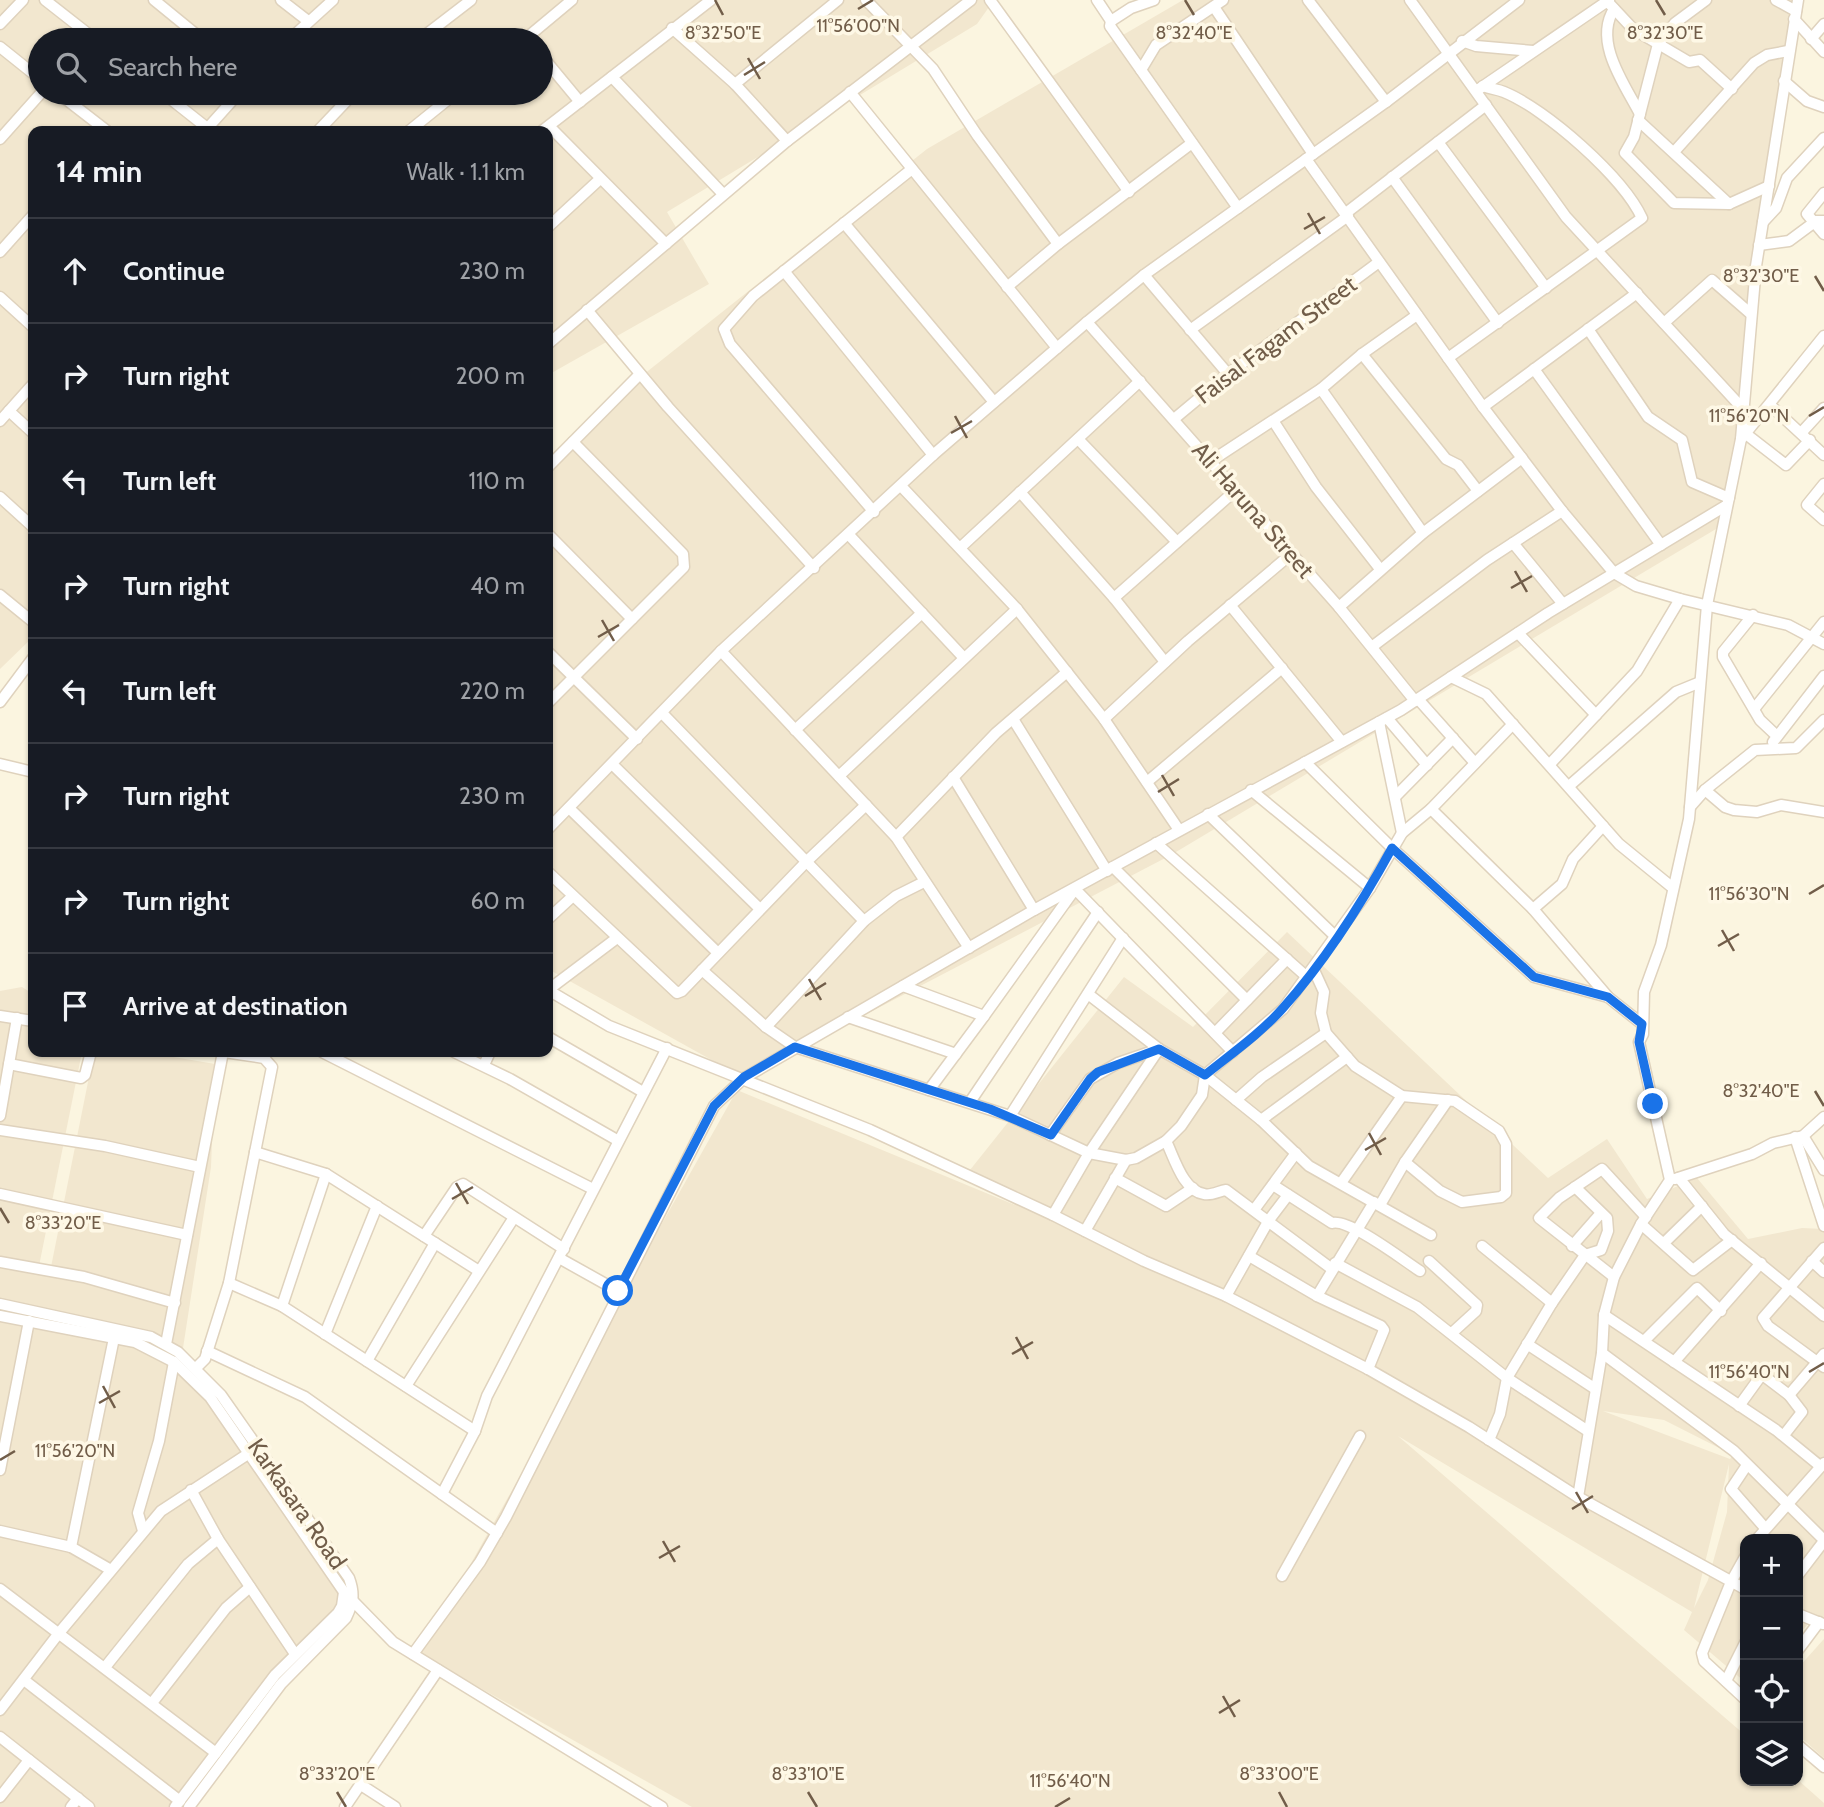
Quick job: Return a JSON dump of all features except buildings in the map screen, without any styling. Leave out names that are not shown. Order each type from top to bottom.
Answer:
[{"type":"street","points":[[0,24],[23,0]]},
{"type":"street","points":[[45,0],[81,28]]},
{"type":"street","points":[[154,0],[188,28]]},
{"type":"street","points":[[281,0],[308,21]]},
{"type":"street","points":[[301,28],[333,0]]},
{"type":"street","points":[[435,28],[471,0]]},
{"type":"street","points":[[540,28],[572,0]]},
{"type":"street","points":[[548,126],[711,0]]},
{"type":"street","points":[[735,84],[838,0]]},
{"type":"street","points":[[866,0],[933,69],[977,135],[1058,244]]},
{"type":"street","points":[[553,340],[787,141],[971,0]]},
{"type":"street","points":[[990,0],[1129,192]]},
{"type":"street","points":[[1097,0],[1111,21],[1110,26],[1238,208]]},
{"type":"street","points":[[1111,21],[1131,8],[1154,0]]},
{"type":"street","points":[[1308,0],[1386,102]]},
{"type":"street","points":[[553,824],[721,651],[814,568],[933,455],[1087,322],[1144,275],[1386,102],[1462,41],[1519,0]]},
{"type":"street","points":[[1706,0],[1675,23],[1658,44],[1626,155],[1674,203],[1729,204],[1769,186]]},
{"type":"street","points":[[1776,0],[1796,10],[1811,39],[1824,52]]},
{"type":"street","points":[[1415,2],[1448,52],[1479,89],[1486,105],[1566,217],[1744,410]]},
{"type":"street","points":[[1141,70],[1156,45],[1218,3],[1309,156],[1379,262],[1483,407],[1562,511],[1614,573],[1636,586],[1753,615],[1820,639]]},
{"type":"street","points":[[1609,3],[1633,29],[1689,62],[1700,60],[1732,89]]},
{"type":"street","points":[[1479,89],[1609,3]]},
{"type":"street","points":[[1609,3],[1610,53],[1639,117],[1729,204]]},
{"type":"street","points":[[1796,10],[1759,245],[1751,314],[1744,436],[1707,605],[1698,683],[1690,807],[1661,945],[1644,992],[1641,1033],[1675,1179],[1732,1240],[1824,1316]]},
{"type":"street","points":[[1811,39],[1824,24]]},
{"type":"street","points":[[672,28],[735,84],[787,141]]},
{"type":"street","points":[[1462,41],[1476,46],[1533,51]]},
{"type":"street","points":[[0,47],[28,69]]},
{"type":"street","points":[[1674,152],[1754,63],[1768,55],[1788,51]]},
{"type":"street","points":[[553,69],[580,102]]},
{"type":"street","points":[[612,77],[723,194]]},
{"type":"street","points":[[1784,81],[1807,101],[1824,107]]},
{"type":"street","points":[[1448,358],[1597,252],[1642,216],[1604,168],[1556,123],[1505,92],[1479,89]]},
{"type":"street","points":[[850,92],[1057,348]]},
{"type":"street","points":[[0,139],[30,105]]},
{"type":"street","points":[[73,105],[101,126]]},
{"type":"street","points":[[178,105],[203,126]]},
{"type":"street","points":[[211,126],[229,105]]},
{"type":"street","points":[[323,126],[343,105]]},
{"type":"street","points":[[415,126],[441,105]]},
{"type":"street","points":[[1190,330],[1347,214],[1486,105]]},
{"type":"street","points":[[553,135],[666,244]]},
{"type":"street","points":[[1763,222],[1776,208],[1787,178],[1824,138]]},
{"type":"street","points":[[1438,142],[1546,288]]},
{"type":"street","points":[[1007,287],[1058,244],[1192,143]]},
{"type":"street","points":[[874,512],[726,339],[726,324],[783,271],[912,169]]},
{"type":"street","points":[[1392,177],[1497,323]]},
{"type":"street","points":[[553,222],[600,179]]},
{"type":"street","points":[[1824,193],[1807,214],[1824,234]]},
{"type":"street","points":[[0,252],[28,221]]},
{"type":"street","points":[[1759,245],[1788,242],[1812,223],[1824,221]]},
{"type":"street","points":[[845,223],[994,402]]},
{"type":"street","name":"Faisal Fagam Street","points":[[1174,419],[1228,373],[1379,262]]},
{"type":"street","points":[[783,271],[933,455]]},
{"type":"street","points":[[1144,275],[1228,373]]},
{"type":"street","points":[[1664,323],[1712,280],[1751,314]]},
{"type":"street","points":[[1483,407],[1637,293]]},
{"type":"street","points":[[2,304],[28,320]]},
{"type":"street","points":[[587,310],[640,374],[814,568]]},
{"type":"street","points":[[1211,461],[1321,389],[1362,354],[1417,315]]},
{"type":"street","name":"Ali Haruna Street","points":[[1087,322],[1475,764]]},
{"type":"street","points":[[1588,330],[1648,417],[1682,440],[1692,482],[1728,502]]},
{"type":"street","points":[[1744,436],[1824,336]]},
{"type":"street","points":[[1362,354],[1446,459],[1458,465],[1478,491]]},
{"type":"street","points":[[1534,369],[1661,545]]},
{"type":"street","points":[[553,462],[640,374]]},
{"type":"street","points":[[961,547],[1140,381]]},
{"type":"street","points":[[0,421],[28,389]]},
{"type":"street","points":[[1321,389],[1423,533]]},
{"type":"street","points":[[1770,405],[1824,455]]},
{"type":"street","points":[[1801,432],[1824,408]]},
{"type":"street","points":[[9,411],[28,428]]},
{"type":"street","points":[[1273,422],[1316,487],[1380,569]]},
{"type":"street","points":[[1744,436],[1786,465],[1810,440]]},
{"type":"street","points":[[1078,439],[1177,542]]},
{"type":"street","points":[[553,698],[679,575],[684,567],[683,554],[573,442]]},
{"type":"street","points":[[1339,607],[1423,533],[1522,458]]},
{"type":"street","points":[[1824,484],[1807,505],[1824,519]]},
{"type":"street","points":[[901,486],[1017,609],[1104,719],[1179,830]]},
{"type":"street","points":[[1114,597],[1236,490]]},
{"type":"street","points":[[1020,492],[1114,597],[1165,662]]},
{"type":"street","points":[[0,498],[28,523]]},
{"type":"street","points":[[413,1654],[480,1562],[497,1533],[714,1106],[744,1077],[1034,910],[1383,720],[1728,502]]},
{"type":"street","points":[[1373,646],[1513,543],[1562,511]]},
{"type":"street","points":[[849,535],[964,659]]},
{"type":"street","points":[[553,539],[632,619]]},
{"type":"street","points":[[1513,543],[1563,604]]},
{"type":"street","points":[[1104,719],[1165,662],[1290,555]]},
{"type":"street","points":[[0,595],[28,618]]},
{"type":"street","points":[[1550,764],[1637,670],[1680,599]]},
{"type":"street","points":[[1230,605],[1342,742]]},
{"type":"street","points":[[839,776],[1017,609]]},
{"type":"street","points":[[795,730],[922,613]]},
{"type":"street","points":[[1753,615],[1723,652],[1760,720],[1777,736]]},
{"type":"street","points":[[1754,709],[1820,639],[1824,622]]},
{"type":"street","points":[[1518,633],[1596,715]]},
{"type":"street","points":[[721,651],[896,836],[969,948]]},
{"type":"street","points":[[553,657],[637,739]]},
{"type":"street","points":[[0,702],[28,664]]},
{"type":"street","points":[[1147,782],[1282,668]]},
{"type":"street","points":[[896,836],[953,776],[1067,671]]},
{"type":"street","points":[[1769,748],[1824,676]]},
{"type":"street","points":[[1451,677],[1486,694],[1627,852],[1673,888]]},
{"type":"street","points":[[1569,786],[1676,692],[1698,683]]},
{"type":"street","points":[[662,713],[864,921]]},
{"type":"street","points":[[1013,719],[1110,869],[1247,1000]]},
{"type":"street","points":[[1383,720],[1427,765]]},
{"type":"street","points":[[1383,720],[1402,833]]},
{"type":"street","points":[[1690,807],[1704,790],[1741,759],[1755,750],[1796,748],[1824,720]]},
{"type":"street","points":[[1205,1075],[1283,1009],[1370,888],[1402,833],[1431,809],[1513,724]]},
{"type":"street","points":[[1395,797],[1453,738]]},
{"type":"street","points":[[1305,762],[1392,848],[1534,977],[1608,997]]},
{"type":"street","points":[[0,764],[28,771]]},
{"type":"street","points":[[613,765],[760,909]]},
{"type":"street","points":[[953,776],[1034,910]]},
{"type":"street","points":[[1251,790],[1370,888]]},
{"type":"street","points":[[1704,790],[1725,807],[1734,810],[1757,812],[1781,805],[1824,812]]},
{"type":"street","points":[[553,877],[677,993],[682,991],[807,861],[866,805]]},
{"type":"street","points":[[569,808],[718,953]]},
{"type":"street","points":[[1431,809],[1533,909],[1641,1033]]},
{"type":"street","points":[[1208,814],[1336,937]]},
{"type":"street","points":[[1533,909],[1562,884],[1573,859],[1603,826]]},
{"type":"street","points":[[1156,843],[1287,959],[1310,972],[1325,992],[1321,1013],[1326,1033],[1355,1066],[1402,1096],[1448,1100],[1462,1104],[1503,1136],[1506,1143],[1504,1195],[1462,1202],[1440,1191],[1405,1161]]},
{"type":"street","points":[[766,1027],[864,921],[896,896],[924,882]]},
{"type":"street","points":[[1075,889],[1233,1052]]},
{"type":"street","points":[[929,1090],[1075,889]]},
{"type":"street","points":[[553,914],[573,896]]},
{"type":"street","points":[[970,1102],[1098,912]]},
{"type":"street","points":[[553,986],[617,938]]},
{"type":"street","points":[[1010,1116],[1124,939]]},
{"type":"street","points":[[1214,1033],[1287,959]]},
{"type":"street","points":[[702,970],[766,1027],[795,1047],[1010,1116],[1089,1153],[1126,1160],[1166,1141],[1191,1113],[1205,1087],[1205,1075]]},
{"type":"street","points":[[903,986],[984,1016]]},
{"type":"street","points":[[553,993],[609,1026],[744,1077],[870,1130],[1226,1297],[1368,1369],[1489,1440],[1578,1497],[1740,1586]]},
{"type":"street","points":[[1087,994],[1159,1049],[1205,1075],[1261,1120],[1309,1166],[1431,1235]]},
{"type":"street","points":[[0,1016],[28,1020]]},
{"type":"street","points":[[848,1017],[956,1054]]},
{"type":"street","points":[[0,1116],[17,1018]]},
{"type":"street","points":[[1236,1100],[1262,1077],[1326,1033]]},
{"type":"street","points":[[553,1040],[643,1092]]},
{"type":"street","points":[[442,1494],[475,1431],[487,1396],[617,1140],[667,1048]]},
{"type":"street","points":[[1051,1135],[1090,1079],[1118,1063],[1159,1049]]},
{"type":"street","points":[[1053,1214],[1089,1153],[1159,1049]]},
{"type":"street","points":[[9,1064],[81,1078],[85,1075],[90,1057]]},
{"type":"street","points":[[166,1344],[223,1057]]},
{"type":"street","points":[[197,1367],[207,1350],[229,1283],[272,1067],[265,1057]]},
{"type":"street","points":[[336,1057],[593,1189]]},
{"type":"street","points":[[466,1057],[617,1140]]},
{"type":"street","points":[[484,1065],[487,1057]]},
{"type":"street","points":[[1261,1120],[1347,1057]]},
{"type":"street","points":[[1341,1183],[1402,1096]]},
{"type":"street","points":[[1317,1296],[1356,1229],[1448,1100]]},
{"type":"street","points":[[1578,1497],[1594,1388],[1602,1353],[1604,1315],[1614,1277],[1643,1221],[1675,1179],[1799,1137],[1819,1126],[1824,1117]]},
{"type":"street","points":[[0,1130],[105,1146],[200,1167]]},
{"type":"street","points":[[1799,1137],[1824,1170]]},
{"type":"street","points":[[1799,1137],[1824,1226]]},
{"type":"street","points":[[1166,1141],[1182,1177],[1193,1188],[1207,1195],[1226,1190],[1334,1266],[1412,1306],[1453,1332],[1507,1378],[1588,1431]]},
{"type":"street","points":[[255,1152],[326,1174],[479,1271]]},
{"type":"street","points":[[1254,1210],[1296,1153]]},
{"type":"street","points":[[1084,1231],[1126,1160]]},
{"type":"street","points":[[1614,1277],[1539,1218],[1555,1201],[1602,1170],[1643,1221],[1695,1270],[1732,1240]]},
{"type":"street","points":[[282,1306],[326,1174]]},
{"type":"street","points":[[1115,1178],[1166,1206],[1193,1188]]},
{"type":"street","points":[[424,1236],[460,1184],[618,1291]]},
{"type":"street","points":[[1273,1185],[1332,1223],[1339,1222],[1356,1229],[1420,1271]]},
{"type":"street","points":[[1489,1440],[1500,1414],[1507,1378],[1552,1303],[1585,1255],[1601,1250],[1606,1237],[1609,1224],[1575,1187]]},
{"type":"street","points":[[0,1194],[187,1235]]},
{"type":"street","points":[[1226,1297],[1269,1220],[1288,1195]]},
{"type":"street","points":[[325,1334],[377,1206]]},
{"type":"street","points":[[1664,1243],[1702,1206]]},
{"type":"street","points":[[1572,1246],[1601,1213]]},
{"type":"street","points":[[406,1386],[513,1219]]},
{"type":"street","points":[[367,1361],[435,1243]]},
{"type":"street","points":[[1482,1246],[1552,1303]]},
{"type":"street","points":[[1789,1395],[1822,1361],[1764,1322],[1763,1318],[1824,1248]]},
{"type":"street","points":[[1249,1256],[1317,1296],[1382,1328],[1368,1369]]},
{"type":"street","points":[[1429,1261],[1477,1305],[1476,1311],[1453,1332]]},
{"type":"street","points":[[1812,1261],[1824,1272]]},
{"type":"street","points":[[0,1262],[84,1277],[175,1303]]},
{"type":"street","points":[[1674,1362],[1699,1332],[1706,1330],[1761,1263]]},
{"type":"street","points":[[229,1283],[282,1306],[475,1431]]},
{"type":"street","points":[[1644,1341],[1697,1287],[1721,1311]]},
{"type":"street","name":"Karkasara Road","points":[[0,1304],[134,1332],[166,1344],[197,1367],[221,1395],[344,1593],[338,1613],[295,1654],[216,1753],[181,1805]]},
{"type":"street","points":[[1604,1315],[1822,1464],[1761,1534]]},
{"type":"street","name":"Karkasara Road","points":[[0,1316],[114,1338],[150,1348],[174,1362],[210,1397],[253,1450],[349,1578],[352,1601],[346,1618],[281,1684],[181,1805]]},
{"type":"street","points":[[0,1470],[29,1321]]},
{"type":"street","points":[[71,1547],[114,1338]]},
{"type":"street","points":[[1527,1344],[1594,1388]]},
{"type":"street","points":[[207,1350],[305,1397],[497,1533]]},
{"type":"street","points":[[1602,1353],[1720,1440],[1788,1502],[1824,1540],[1803,1568]]},
{"type":"street","points":[[142,1531],[138,1513],[159,1441],[174,1362]]},
{"type":"street","points":[[1739,1406],[1762,1376],[1789,1395],[1802,1414],[1783,1435]]},
{"type":"street","points":[[1282,1576],[1360,1436]]},
{"type":"street","points":[[2,1703],[24,1680],[59,1633],[161,1511],[253,1450]]},
{"type":"street","points":[[1747,1465],[1731,1489],[1765,1528]]},
{"type":"street","points":[[191,1490],[218,1539],[295,1654]]},
{"type":"street","points":[[0,1531],[71,1547],[111,1570]]},
{"type":"street","points":[[106,1666],[188,1564],[218,1539]]},
{"type":"street","points":[[1740,1566],[1702,1653],[1704,1661],[1740,1694]]},
{"type":"street","points":[[152,1703],[226,1608],[250,1587]]},
{"type":"street","points":[[0,1589],[106,1666],[216,1753]]},
{"type":"street","points":[[344,1593],[393,1642],[662,1807]]},
{"type":"street","points":[[1803,1616],[1822,1623],[1803,1644]]},
{"type":"street","points":[[1726,1681],[1740,1653]]},
{"type":"street","points":[[345,1807],[438,1670]]},
{"type":"street","points":[[24,1680],[181,1805]]},
{"type":"street","points":[[0,1737],[29,1760],[74,1803],[89,1807]]},
{"type":"street","points":[[1803,1749],[1824,1767]]},
{"type":"street","points":[[0,1797],[29,1760]]},
{"type":"street","points":[[361,1785],[394,1807]]},
{"type":"shaded area","points":[[0,0],[994,0],[977,24],[667,212],[709,284],[553,372],[553,126],[28,126],[28,642],[0,669]]},
{"type":"shaded area","points":[[1183,0],[1802,0],[1721,526],[1171,855],[744,1078],[553,972],[553,464],[624,390],[927,149]]},
{"type":"shaded area","points":[[1287,932],[1548,1178],[1607,1139],[1647,1199],[1697,1178],[1748,1239],[1802,1228],[1824,1229],[1824,1619],[1810,1622],[1803,1630],[1803,1534],[1740,1534],[1740,1678],[1684,1630],[1692,1612],[1398,1436],[1740,1731],[1740,1786],[1803,1784],[1824,1803],[1824,1807],[692,1807],[420,1654],[737,1090],[1015,1205],[966,1175],[1124,977],[1193,1027]],"holes":[[[1603,1411],[1664,1420],[1733,1455],[1730,1459]],[[1729,1464],[1727,1512],[1708,1580],[1694,1608]]]},
{"type":"shaded area","points":[[22,987],[28,991],[28,1057],[81,1057],[39,1266],[0,1265],[0,991]]},
{"type":"shaded area","points":[[93,1057],[174,1057],[215,1064],[211,1167],[183,1348],[352,1604],[299,1651],[181,1807],[0,1807],[0,1268],[50,1272]]},
{"type":"shaded area","points":[[1824,1639],[1824,1758],[1803,1739],[1803,1662]]},
{"type":"route","points":[[618,1291],[714,1106],[744,1077],[795,1047],[812,1055],[970,1102],[1010,1116],[1051,1135],[1090,1079],[1098,1072],[1151,1049],[1159,1049],[1205,1075],[1259,1030],[1283,1009],[1336,937],[1370,888],[1392,848],[1534,977],[1608,997],[1642,1024],[1643,1034],[1639,1042],[1653,1104]]}]
